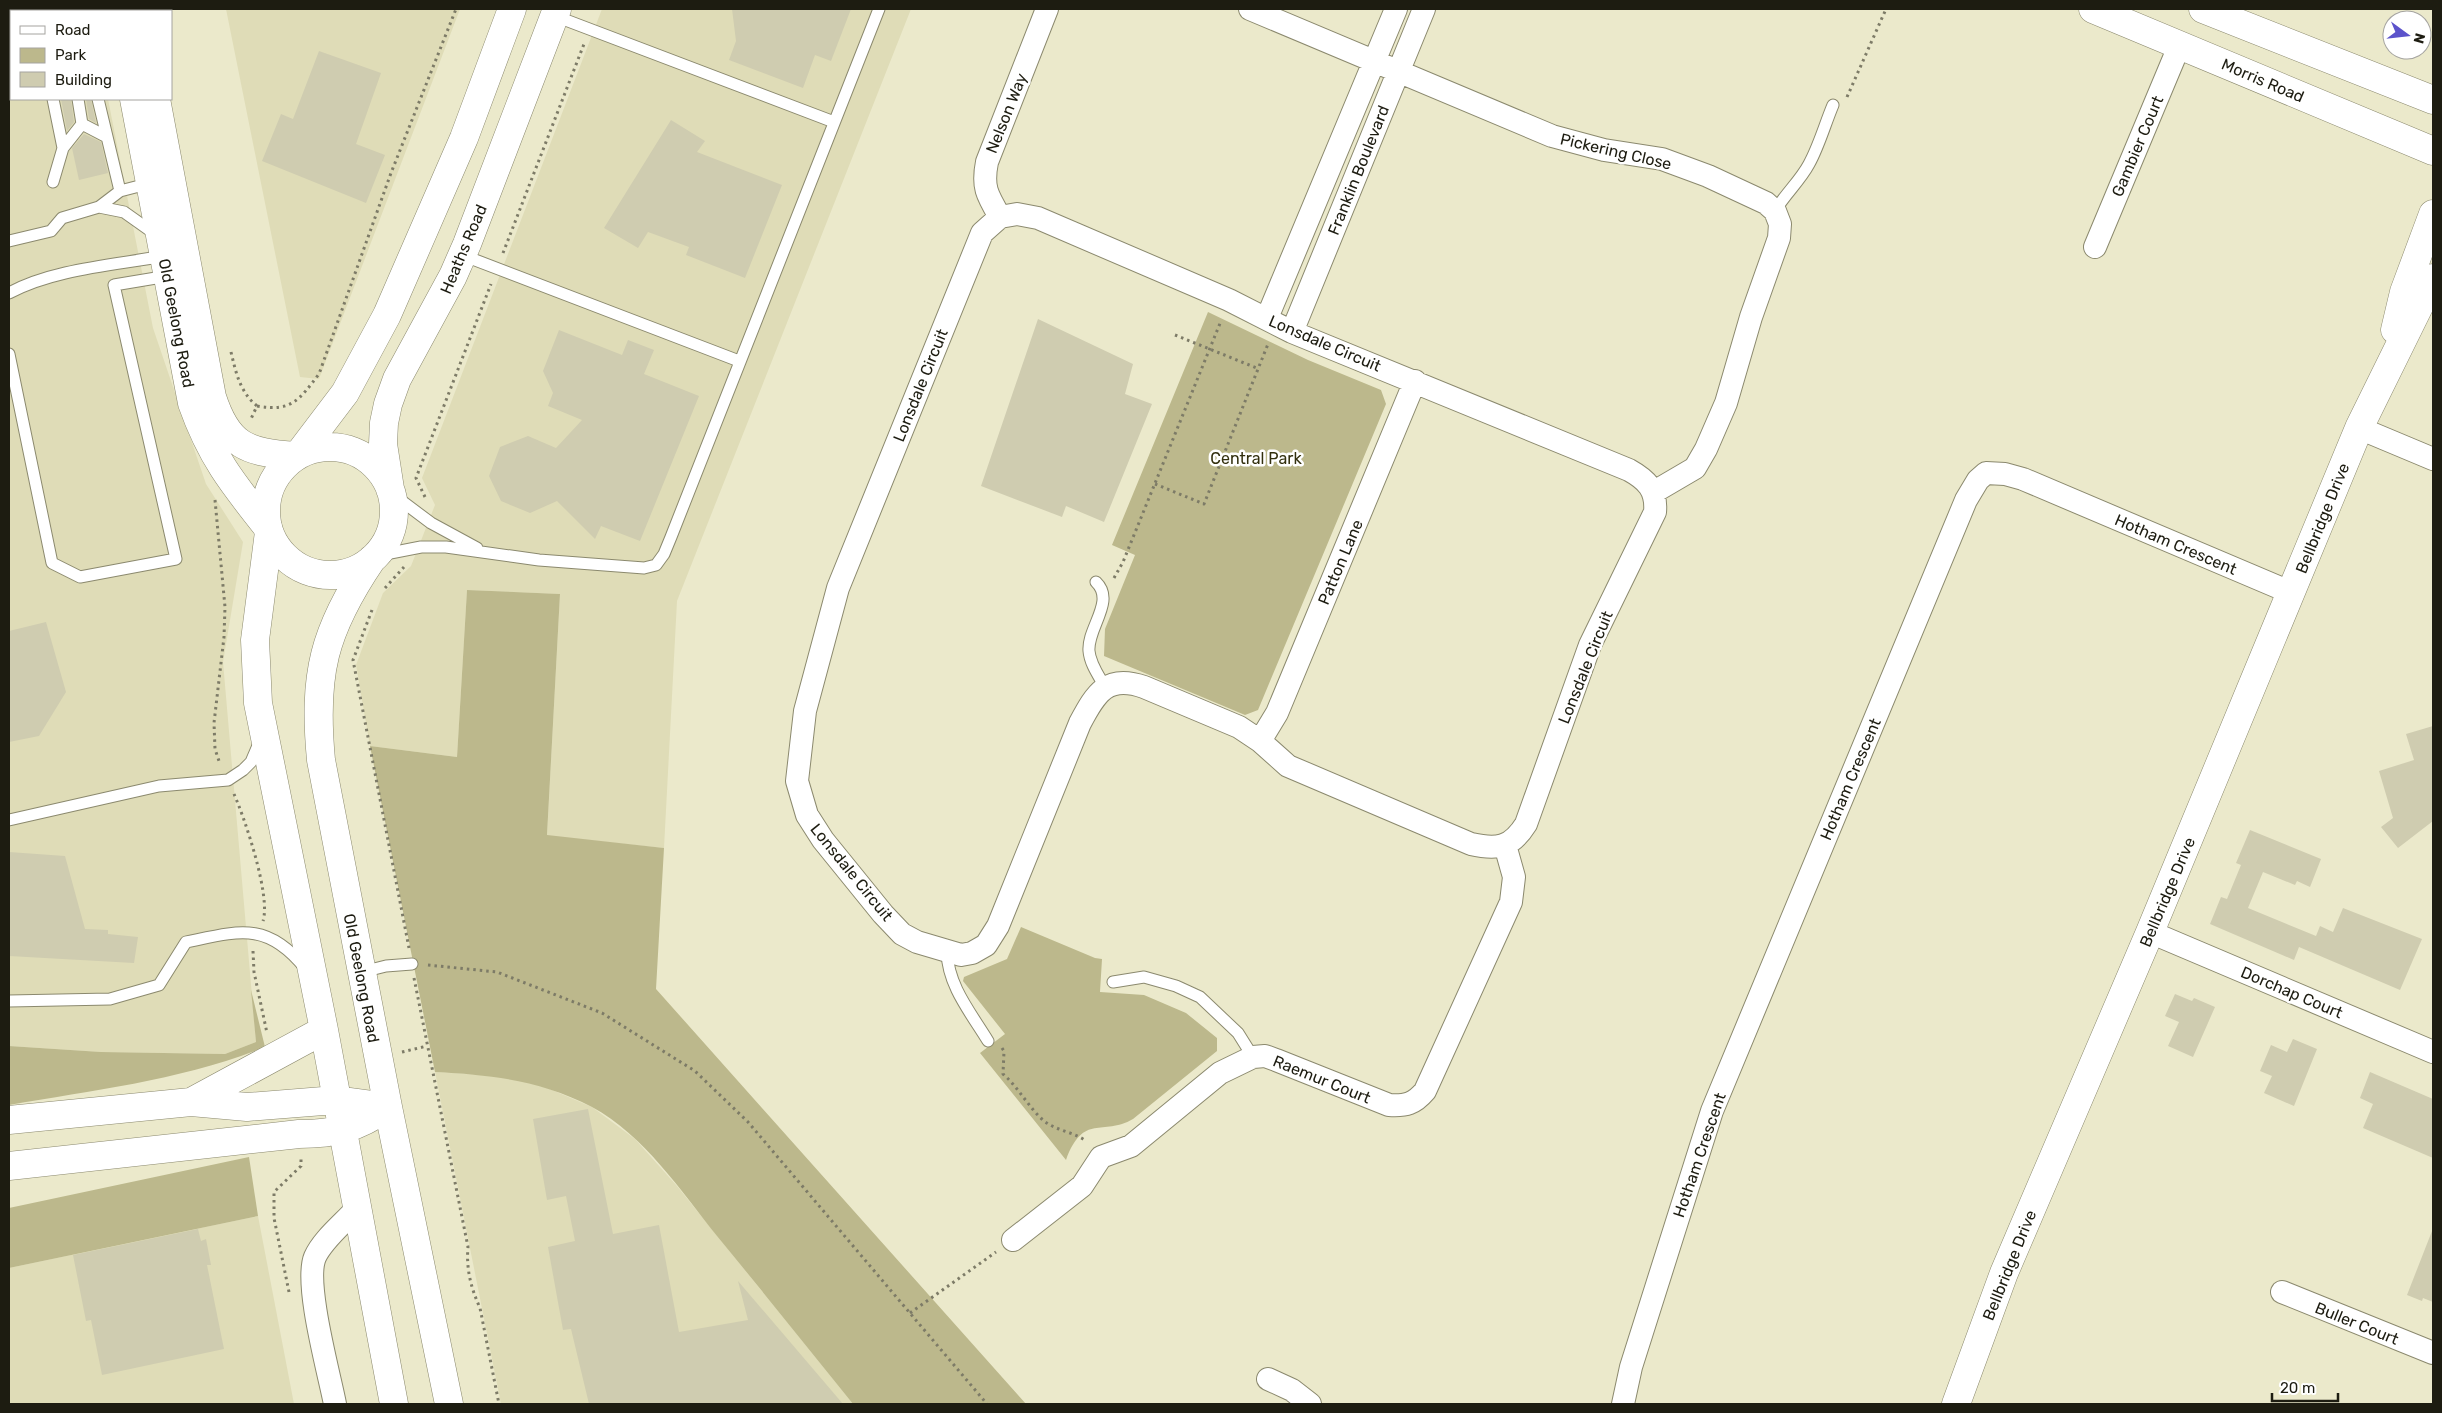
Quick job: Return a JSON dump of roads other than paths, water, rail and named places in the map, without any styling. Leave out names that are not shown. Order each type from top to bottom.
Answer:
[{"type":"main road","points":[[297,456],[345,393],[387,315],[464,138],[512,9]]},
{"type":"main road","name":"Morris Road","points":[[2093,9],[2131,16],[2180,44],[2433,151]]},
{"type":"main road","points":[[2204,9],[2433,100]]},
{"type":"main road","name":"Heaths Road","points":[[391,491],[383,444],[384,423],[388,404],[397,379],[453,276],[462,255],[556,12]]},
{"type":"main road","name":"Old Geelong Road","points":[[134,100],[162,186]]},
{"type":"main road","name":"Old Geelong Road","points":[[156,100],[162,186],[170,258],[192,403],[203,433],[225,474],[268,530]]},
{"type":"main road","name":"Bellbridge Drive","points":[[2381,382],[2404,292],[2433,214]]},
{"type":"main road","name":"Old Geelong Road","points":[[170,258],[222,424],[240,444],[257,451],[297,456]]},
{"type":"main road","name":"Bellbridge Drive","points":[[1956,1404],[2004,1273],[2150,932],[2292,593],[2358,428],[2433,278]]},
{"type":"main road","points":[[268,530],[276,546],[286,558],[298,567],[313,573],[328,575],[344,574],[359,568],[373,558],[384,546],[392,527],[394,506],[391,491],[379,469],[366,458],[352,450],[341,447],[319,447],[297,456],[285,465],[270,487],[266,508],[268,530],[255,640],[256,683],[261,718],[324,1030],[394,1404]]},
{"type":"main road","name":"Old Geelong Road","points":[[373,558],[342,605],[329,636],[319,687],[317,725],[327,802],[449,1404]]},
{"type":"main road","points":[[191,1102],[324,1030]]},
{"type":"main road","points":[[9,1120],[191,1102],[247,1107],[336,1100],[388,1107]]},
{"type":"main road","points":[[9,1166],[342,1130],[363,1123],[388,1107]]},
{"type":"street","name":"Nelson Way","points":[[1000,216],[987,195],[984,179],[987,162],[1047,9]]},
{"type":"street","points":[[1250,9],[1375,62]]},
{"type":"street","name":"Franklin Boulevard","points":[[1278,324],[1336,154],[1396,9]]},
{"type":"street","name":"Franklin Boulevard","points":[[1278,324],[1361,164],[1424,9]]},
{"type":"street","name":"Gambier Court","points":[[2095,248],[2180,44]]},
{"type":"street","name":"Pickering Close","points":[[1375,62],[1552,136],[1604,150],[1662,159],[1708,176],[1758,198],[1775,212]]},
{"type":"street","points":[[1336,154],[1361,164]]},
{"type":"street","points":[[1654,492],[1695,468],[1706,449],[1726,403],[1751,317],[1779,238],[1780,224],[1775,212]]},
{"type":"street","name":"Lonsdale Circuit","points":[[1104,687],[1090,703],[1080,723],[998,926],[986,945],[972,953],[961,955],[948,952],[917,942],[902,934],[883,914],[823,840],[806,815],[797,781],[805,711],[838,588],[970,260],[982,233],[1000,216],[1017,214],[1038,218],[1229,300],[1278,324],[1629,470],[1644,478],[1654,492],[1655,512],[1590,645],[1526,824],[1518,837],[1505,845]]},
{"type":"street","name":"Patton Lane","points":[[1260,740],[1277,713],[1415,381]]},
{"type":"street","points":[[2358,428],[2433,459]]},
{"type":"street","name":"Hotham Crescent","points":[[1622,1404],[1631,1367],[1712,1111],[1962,509],[1978,480],[1986,473],[2005,474],[2023,479],[2292,593]]},
{"type":"street","points":[[1104,687],[1117,682],[1132,683],[1144,687],[1239,727],[1260,740],[1288,766],[1444,832],[1487,848],[1505,845]]},
{"type":"street","name":"Raemur Court","points":[[1013,1240],[1082,1186],[1102,1158],[1131,1146],[1220,1073],[1253,1057],[1265,1056],[1389,1105],[1406,1106],[1416,1102],[1425,1091],[1510,902],[1514,877],[1505,845]]},
{"type":"street","name":"Dorchap Court","points":[[2150,932],[2433,1052]]},
{"type":"street","points":[[336,1404],[312,1288],[312,1267],[319,1251],[357,1208]]},
{"type":"street","name":"Buller Court","points":[[2282,1292],[2433,1353]]},
{"type":"street","points":[[1268,1378],[1292,1390],[1310,1404]]},
{"type":"lane","points":[[373,558],[413,548],[446,547],[590,565],[644,568],[656,565],[664,554],[671,538],[878,9]]},
{"type":"lane","points":[[556,12],[590,29],[834,122]]},
{"type":"lane","points":[[53,100],[63,148]]},
{"type":"lane","points":[[53,182],[63,148],[82,124],[78,100]]},
{"type":"lane","points":[[98,100],[120,191]]},
{"type":"lane","points":[[1775,212],[1784,195],[1796,184],[1810,163],[1832,109]]},
{"type":"lane","points":[[82,124],[107,138]]},
{"type":"lane","points":[[9,241],[51,231],[62,218],[99,207],[120,191],[162,186]]},
{"type":"lane","points":[[99,207],[124,212],[170,258]]},
{"type":"lane","points":[[462,255],[739,361]]},
{"type":"lane","points":[[9,292],[23,285],[56,276],[170,258]]},
{"type":"lane","points":[[9,354],[52,563],[80,577],[176,559],[114,285],[170,258]]},
{"type":"lane","points":[[391,491],[425,519],[485,552]]},
{"type":"lane","points":[[1099,585],[1104,596],[1089,650],[1091,659],[1104,687]]},
{"type":"lane","points":[[9,820],[158,786],[228,780],[243,770],[256,753],[260,743],[261,718]]},
{"type":"lane","points":[[9,1001],[110,999],[159,985],[186,942],[233,933],[258,934],[289,951],[314,980]]},
{"type":"lane","points":[[948,952],[948,969],[954,984],[988,1041]]},
{"type":"lane","points":[[361,972],[386,966],[412,964]]},
{"type":"lane","points":[[1113,982],[1144,977],[1176,986],[1200,996],[1238,1033],[1253,1057]]},
{"type":"park label","name":"Central Park","points":[[1256,458]]}]
